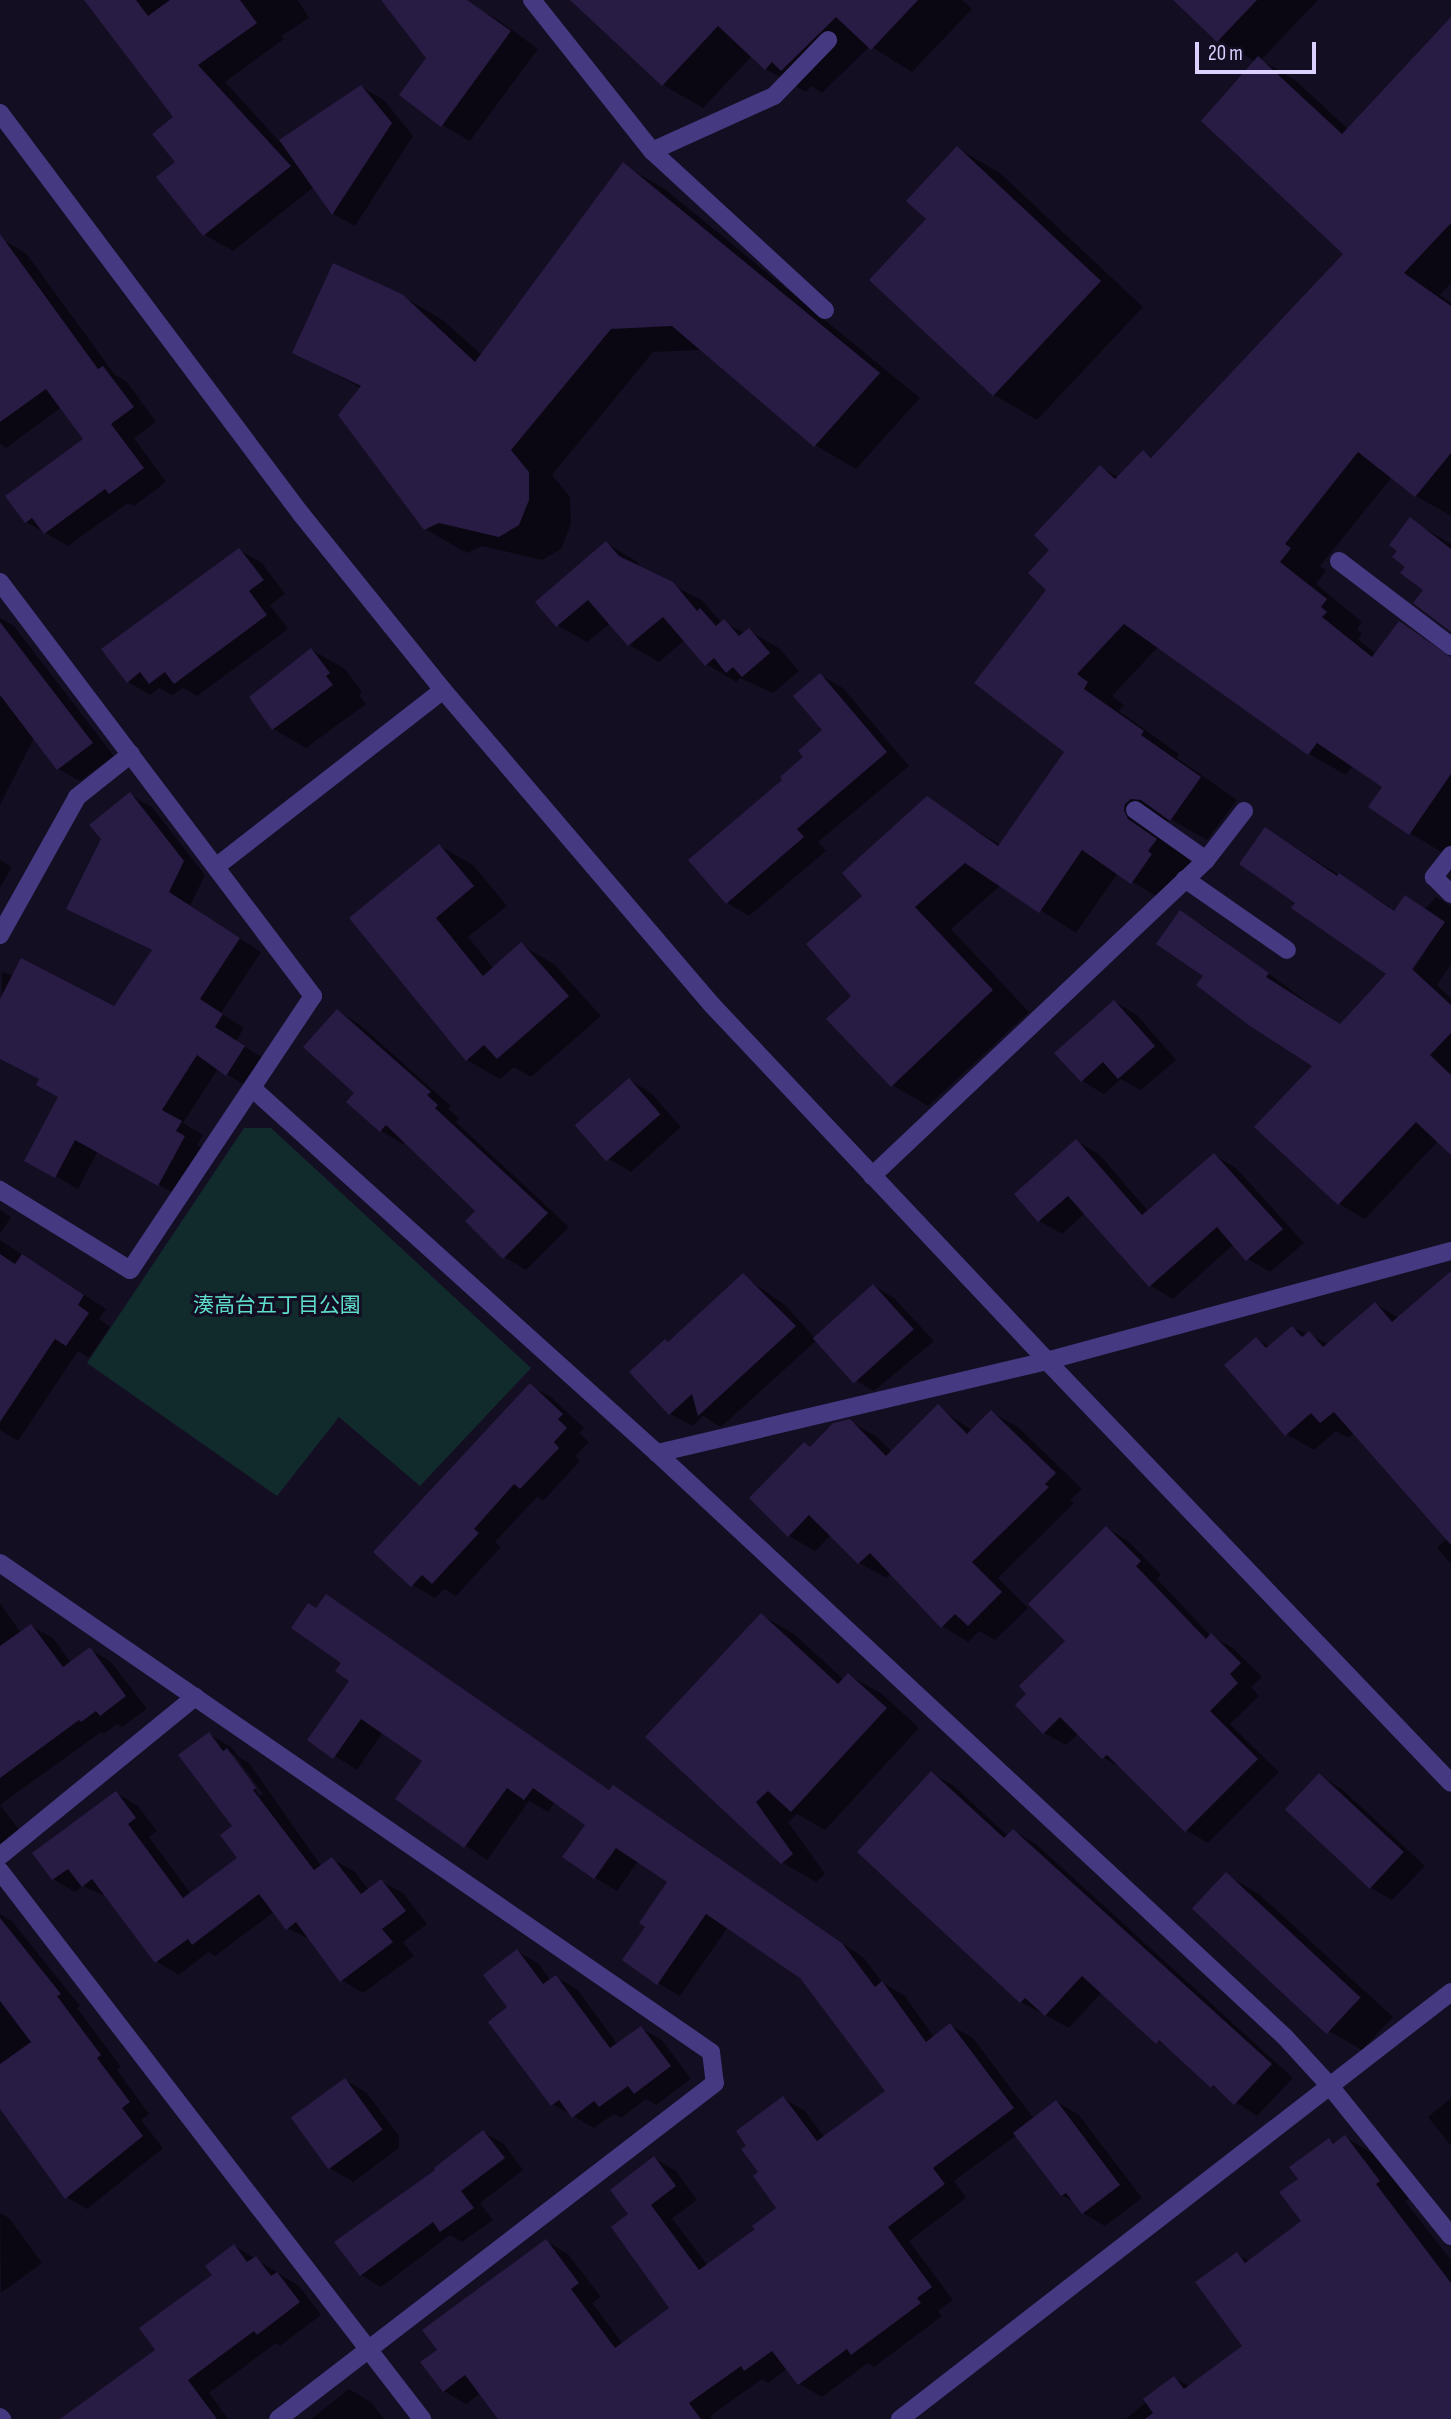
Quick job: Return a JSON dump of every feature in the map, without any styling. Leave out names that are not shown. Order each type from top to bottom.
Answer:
[{"type":"street","points":[[532,0],[652,151],[825,310]]},
{"type":"street","points":[[652,151],[775,96],[828,40]]},
{"type":"street","points":[[0,113],[301,514],[443,690],[712,1005],[1047,1362],[1451,1783]]},
{"type":"street","points":[[1339,561],[1451,646]]},
{"type":"street","points":[[0,584],[217,866],[313,996],[130,1270],[0,1190]]},
{"type":"street","points":[[217,866],[443,690]]},
{"type":"street","points":[[0,935],[77,797],[131,754]]},
{"type":"street","points":[[1135,810],[1206,860]]},
{"type":"street","points":[[872,1176],[1206,860],[1244,811]]},
{"type":"street","points":[[1451,855],[1434,877],[1451,894]]},
{"type":"street","points":[[1185,879],[1287,950]]},
{"type":"street","points":[[252,1087],[657,1453],[1285,2037],[1329,2085],[1451,2236]]},
{"type":"street","points":[[657,1453],[1047,1362],[1451,1251]]},
{"type":"street","points":[[0,1563],[711,2052],[715,2083],[278,2419]]},
{"type":"street","points":[[0,1856],[195,1697]]},
{"type":"street","points":[[0,1871],[422,2419]]},
{"type":"street","points":[[900,2419],[1451,1992]]},
{"type":"green space","name":"湊高台五丁目公園","points":[[244,1128],[271,1128],[531,1368],[420,1486],[339,1417],[277,1496],[87,1363]]},
{"type":"building","points":[[84,0],[136,0],[148,16],[170,0],[240,0],[257,23],[198,65],[291,166],[203,236],[156,177],[175,162],[152,134],[173,117]]},
{"type":"building","points":[[381,0],[467,0],[511,31],[441,127],[399,95],[426,58]]},
{"type":"building","points":[[570,0],[918,0],[871,50],[836,17],[781,71],[772,62],[765,70],[718,26],[662,86]]},
{"type":"building","points":[[1173,0],[1257,0],[1217,42]]},
{"type":"building","points":[[1451,17],[1451,223],[1404,273],[1451,306],[1451,453],[1415,497],[1358,452],[1285,544],[1291,548],[1280,562],[1327,599],[1321,607],[1327,612],[1322,617],[1372,657],[1399,621],[1451,657],[1451,774],[1409,835],[1368,807],[1382,787],[1317,743],[1308,755],[1124,624],[1077,674],[1088,682],[1084,689],[1144,731],[1141,735],[1201,777],[1170,821],[1141,800],[1131,799],[1125,804],[1124,810],[1128,819],[1157,839],[1148,851],[1152,854],[1131,884],[1082,850],[1039,913],[965,863],[915,907],[993,990],[891,1087],[826,1019],[851,996],[806,944],[862,896],[842,873],[927,796],[998,846],[1064,752],[974,683],[1046,590],[1028,573],[1049,550],[1034,535],[1100,465],[1115,479],[1143,450],[1151,458],[1343,254],[1201,121],[1258,56],[1342,134]]},
{"type":"building","points":[[361,85],[392,123],[332,215],[279,140]]},
{"type":"building","points":[[957,146],[1101,281],[993,396],[869,280],[926,219],[906,201]]},
{"type":"building","points":[[623,162],[880,373],[814,447],[672,326],[611,329],[511,450],[529,472],[529,500],[519,525],[499,537],[439,523],[424,530],[338,415],[361,386],[292,353],[333,263],[402,294],[475,362]]},
{"type":"building","points":[[0,234],[98,369],[103,366],[134,407],[111,424],[144,468],[109,494],[105,489],[44,534],[32,518],[25,523],[5,496],[83,439],[46,389],[0,422]]},
{"type":"building","points":[[1410,517],[1451,549],[1451,632],[1413,603],[1423,590],[1400,573],[1405,567],[1392,557],[1397,551],[1389,545]]},
{"type":"building","points":[[606,541],[619,556],[673,582],[697,611],[700,608],[716,626],[724,619],[739,636],[749,628],[770,653],[742,677],[733,667],[726,673],[714,658],[705,666],[663,617],[628,646],[588,600],[556,627],[535,602]]},
{"type":"building","points":[[239,548],[264,580],[249,591],[267,615],[174,684],[165,672],[149,684],[140,672],[127,683],[101,649]]},
{"type":"building","points":[[0,622],[93,743],[57,770],[0,695]]},
{"type":"building","points":[[311,648],[330,673],[326,676],[333,685],[272,730],[249,697]]},
{"type":"building","points":[[820,673],[887,752],[797,829],[804,837],[726,904],[688,860],[782,780],[780,777],[803,757],[798,751],[822,730],[793,696]]},
{"type":"building","points":[[130,792],[184,861],[169,892],[240,938],[200,999],[223,1014],[215,1027],[245,1046],[226,1076],[197,1055],[162,1110],[182,1121],[176,1131],[185,1136],[158,1186],[75,1140],[55,1178],[24,1161],[58,1097],[36,1085],[39,1079],[0,1059],[0,999],[21,958],[114,1006],[152,950],[66,909],[101,839],[89,825]]},
{"type":"building","points":[[1265,827],[1394,911],[1405,895],[1445,922],[1412,969],[1451,1005],[1451,1033],[1430,1055],[1451,1075],[1451,1155],[1416,1122],[1338,1205],[1254,1127],[1312,1066],[1250,1026],[1196,985],[1203,976],[1156,944],[1180,910],[1269,973],[1266,977],[1340,1024],[1386,974],[1291,908],[1295,903],[1239,864]]},
{"type":"building","points":[[439,844],[474,886],[436,918],[483,976],[521,942],[569,996],[497,1059],[484,1045],[466,1061],[349,918]]},
{"type":"building","points":[[1114,1000],[1155,1046],[1118,1079],[1103,1062],[1081,1082],[1054,1053]]},
{"type":"building","points":[[337,1009],[431,1092],[427,1095],[438,1105],[435,1108],[548,1213],[503,1259],[465,1221],[475,1211],[386,1125],[380,1132],[346,1102],[354,1093],[303,1047]]},
{"type":"building","points":[[629,1078],[660,1114],[606,1161],[575,1125]]},
{"type":"building","points":[[1076,1139],[1142,1215],[1214,1153],[1283,1229],[1246,1261],[1217,1227],[1149,1287],[1068,1196],[1038,1222],[1014,1194]]},
{"type":"building","points":[[0,1254],[15,1264],[22,1254],[84,1295],[78,1305],[89,1313],[66,1346],[55,1339],[0,1422]]},
{"type":"building","points":[[1451,1271],[1451,1545],[1334,1412],[1320,1423],[1311,1413],[1285,1436],[1224,1365],[1256,1337],[1266,1348],[1292,1326],[1302,1337],[1309,1331],[1323,1347],[1375,1302],[1392,1322]]},
{"type":"building","points":[[743,1273],[796,1326],[698,1416],[692,1394],[669,1415],[629,1372],[665,1339],[668,1342]]},
{"type":"building","points":[[873,1284],[914,1329],[854,1384],[813,1338]]},
{"type":"building","points":[[530,1383],[563,1414],[558,1419],[567,1428],[554,1442],[559,1448],[520,1489],[514,1484],[474,1529],[479,1533],[432,1584],[422,1575],[411,1587],[373,1552]]},
{"type":"building","points":[[938,1404],[967,1434],[991,1410],[1056,1473],[1045,1484],[1049,1487],[972,1562],[1002,1592],[968,1626],[955,1614],[941,1628],[870,1553],[858,1564],[809,1515],[788,1537],[749,1498],[804,1442],[810,1447],[833,1423],[850,1419],[886,1456]]},
{"type":"building","points":[[1106,1526],[1141,1561],[1136,1566],[1206,1639],[1211,1633],[1241,1663],[1230,1674],[1238,1683],[1210,1711],[1258,1759],[1185,1832],[1107,1755],[1102,1759],[1060,1717],[1043,1734],[1015,1705],[1026,1694],[1019,1686],[1065,1641],[1028,1604]]},
{"type":"building","points":[[326,1594],[609,1790],[613,1785],[842,1943],[875,1987],[882,1981],[926,2042],[950,2023],[1014,2108],[933,2168],[945,2184],[888,2227],[932,2287],[917,2298],[921,2303],[851,2355],[847,2349],[798,2385],[772,2351],[744,2371],[741,2366],[689,2403],[701,2419],[498,2419],[465,2375],[443,2392],[420,2362],[437,2350],[422,2330],[546,2239],[579,2283],[571,2289],[615,2348],[669,2308],[611,2227],[628,2214],[610,2190],[654,2156],[676,2186],[651,2205],[699,2270],[755,2229],[752,2226],[776,2208],[753,2176],[758,2172],[741,2149],[746,2146],[736,2131],[783,2096],[817,2141],[885,2091],[800,1978],[706,1914],[657,1985],[622,1960],[645,1927],[639,1923],[667,1882],[616,1848],[594,1879],[562,1857],[585,1825],[533,1788],[524,1800],[507,1788],[464,1848],[395,1799],[422,1761],[361,1719],[333,1759],[307,1740],[349,1681],[335,1671],[341,1663],[291,1628],[308,1603],[316,1608]]},
{"type":"building","points":[[761,1613],[838,1684],[848,1673],[887,1708],[791,1812],[768,1791],[756,1802],[793,1854],[781,1864],[645,1737]]},
{"type":"building","points":[[31,1624],[63,1667],[90,1647],[126,1696],[100,1716],[96,1711],[81,1722],[79,1720],[0,1778],[0,1646]]},
{"type":"building","points":[[209,1732],[223,1751],[227,1748],[256,1788],[253,1790],[314,1870],[332,1857],[361,1894],[381,1879],[406,1911],[382,1929],[393,1942],[340,1982],[296,1922],[286,1930],[259,1894],[192,1945],[188,1939],[155,1963],[92,1879],[82,1887],[68,1869],[52,1880],[32,1853],[116,1791],[136,1818],[128,1824],[183,1898],[237,1858],[220,1835],[232,1826],[178,1755]]},
{"type":"building","points":[[931,1771],[1004,1838],[1013,1829],[1272,2064],[1234,2105],[1213,2085],[1211,2088],[1159,2040],[1156,2044],[1082,1976],[1045,2016],[1025,1998],[1020,2003],[857,1852]]},
{"type":"building","points":[[1319,1773],[1404,1852],[1370,1889],[1285,1810]]},
{"type":"building","points":[[1226,1872],[1361,1997],[1326,2034],[1192,1909]]},
{"type":"building","points":[[0,1918],[61,1994],[57,1996],[101,2055],[97,2058],[130,2102],[122,2108],[143,2136],[65,2199],[0,2109],[0,2064],[31,2042],[0,2001]]},
{"type":"building","points":[[517,1949],[543,1984],[556,1975],[610,2048],[641,2026],[671,2066],[634,2094],[628,2086],[599,2107],[594,2101],[572,2118],[559,2100],[551,2106],[488,2022],[507,2007],[483,1975]]},
{"type":"building","points":[[345,2078],[383,2130],[328,2169],[291,2117]]},
{"type":"building","points":[[1056,2100],[1120,2185],[1082,2214],[1066,2193],[1061,2196],[1013,2133]]},
{"type":"building","points":[[483,2130],[505,2158],[461,2191],[474,2208],[440,2232],[433,2222],[360,2276],[334,2242],[435,2170],[434,2168]]},
{"type":"building","points":[[1345,2135],[1380,2181],[1376,2184],[1451,2283],[1451,2419],[1145,2419],[1153,2413],[1143,2399],[1174,2376],[1184,2389],[1242,2346],[1195,2282],[1237,2252],[1245,2263],[1301,2221],[1279,2192],[1298,2179],[1289,2167],[1329,2138],[1333,2144]]},
{"type":"building","points":[[234,2244],[247,2262],[256,2256],[271,2276],[277,2272],[300,2302],[257,2335],[254,2331],[188,2380],[217,2419],[60,2419],[155,2350],[139,2328],[212,2275],[205,2266]]}]
